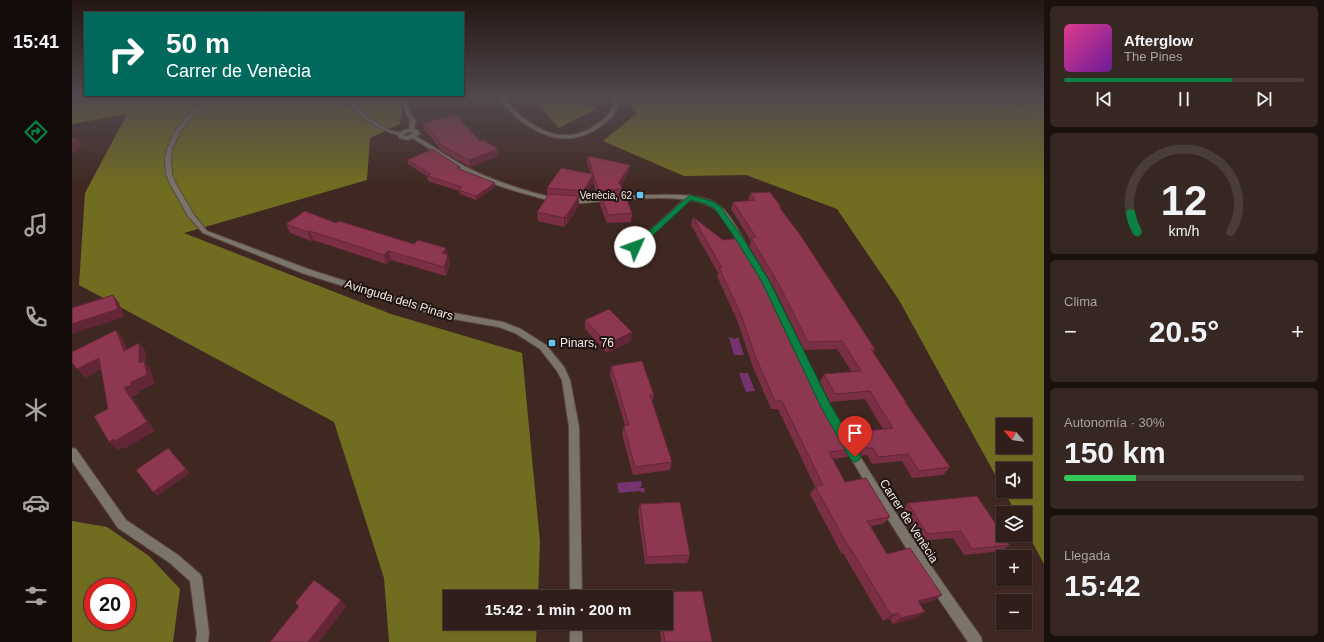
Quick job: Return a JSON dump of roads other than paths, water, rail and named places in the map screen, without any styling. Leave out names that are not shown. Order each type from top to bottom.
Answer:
[{"type":"street","name":"Avinguda dels Pinars","points":[[180,128],[170,151],[168,169],[170,177],[183,202],[198,226],[206,232],[305,271],[431,311],[447,316],[500,324],[518,331],[543,347],[552,356],[566,380],[574,427],[576,590]]},
{"type":"street","points":[[383,128],[400,134],[403,131],[412,133],[463,168],[536,196],[557,200],[585,202],[674,196],[690,197],[709,202],[717,207],[748,253]]},
{"type":"street","points":[[412,128],[412,133]]},
{"type":"street","points":[[533,128],[546,134],[562,136],[580,135],[596,128]]},
{"type":"street","points":[[635,247],[690,197]]},
{"type":"street","name":"Carrer de Venècia","points":[[786,324],[826,407],[870,481],[934,582],[976,642]]},
{"type":"street","points":[[72,452],[122,524],[174,559],[196,578],[203,633],[202,642]]},
{"type":"street","points":[[576,630],[576,642]]},
{"type":"place","name":"Venècia, 62","points":[[640,195]]},
{"type":"place","name":"Pinars, 76","points":[[552,343]]}]
